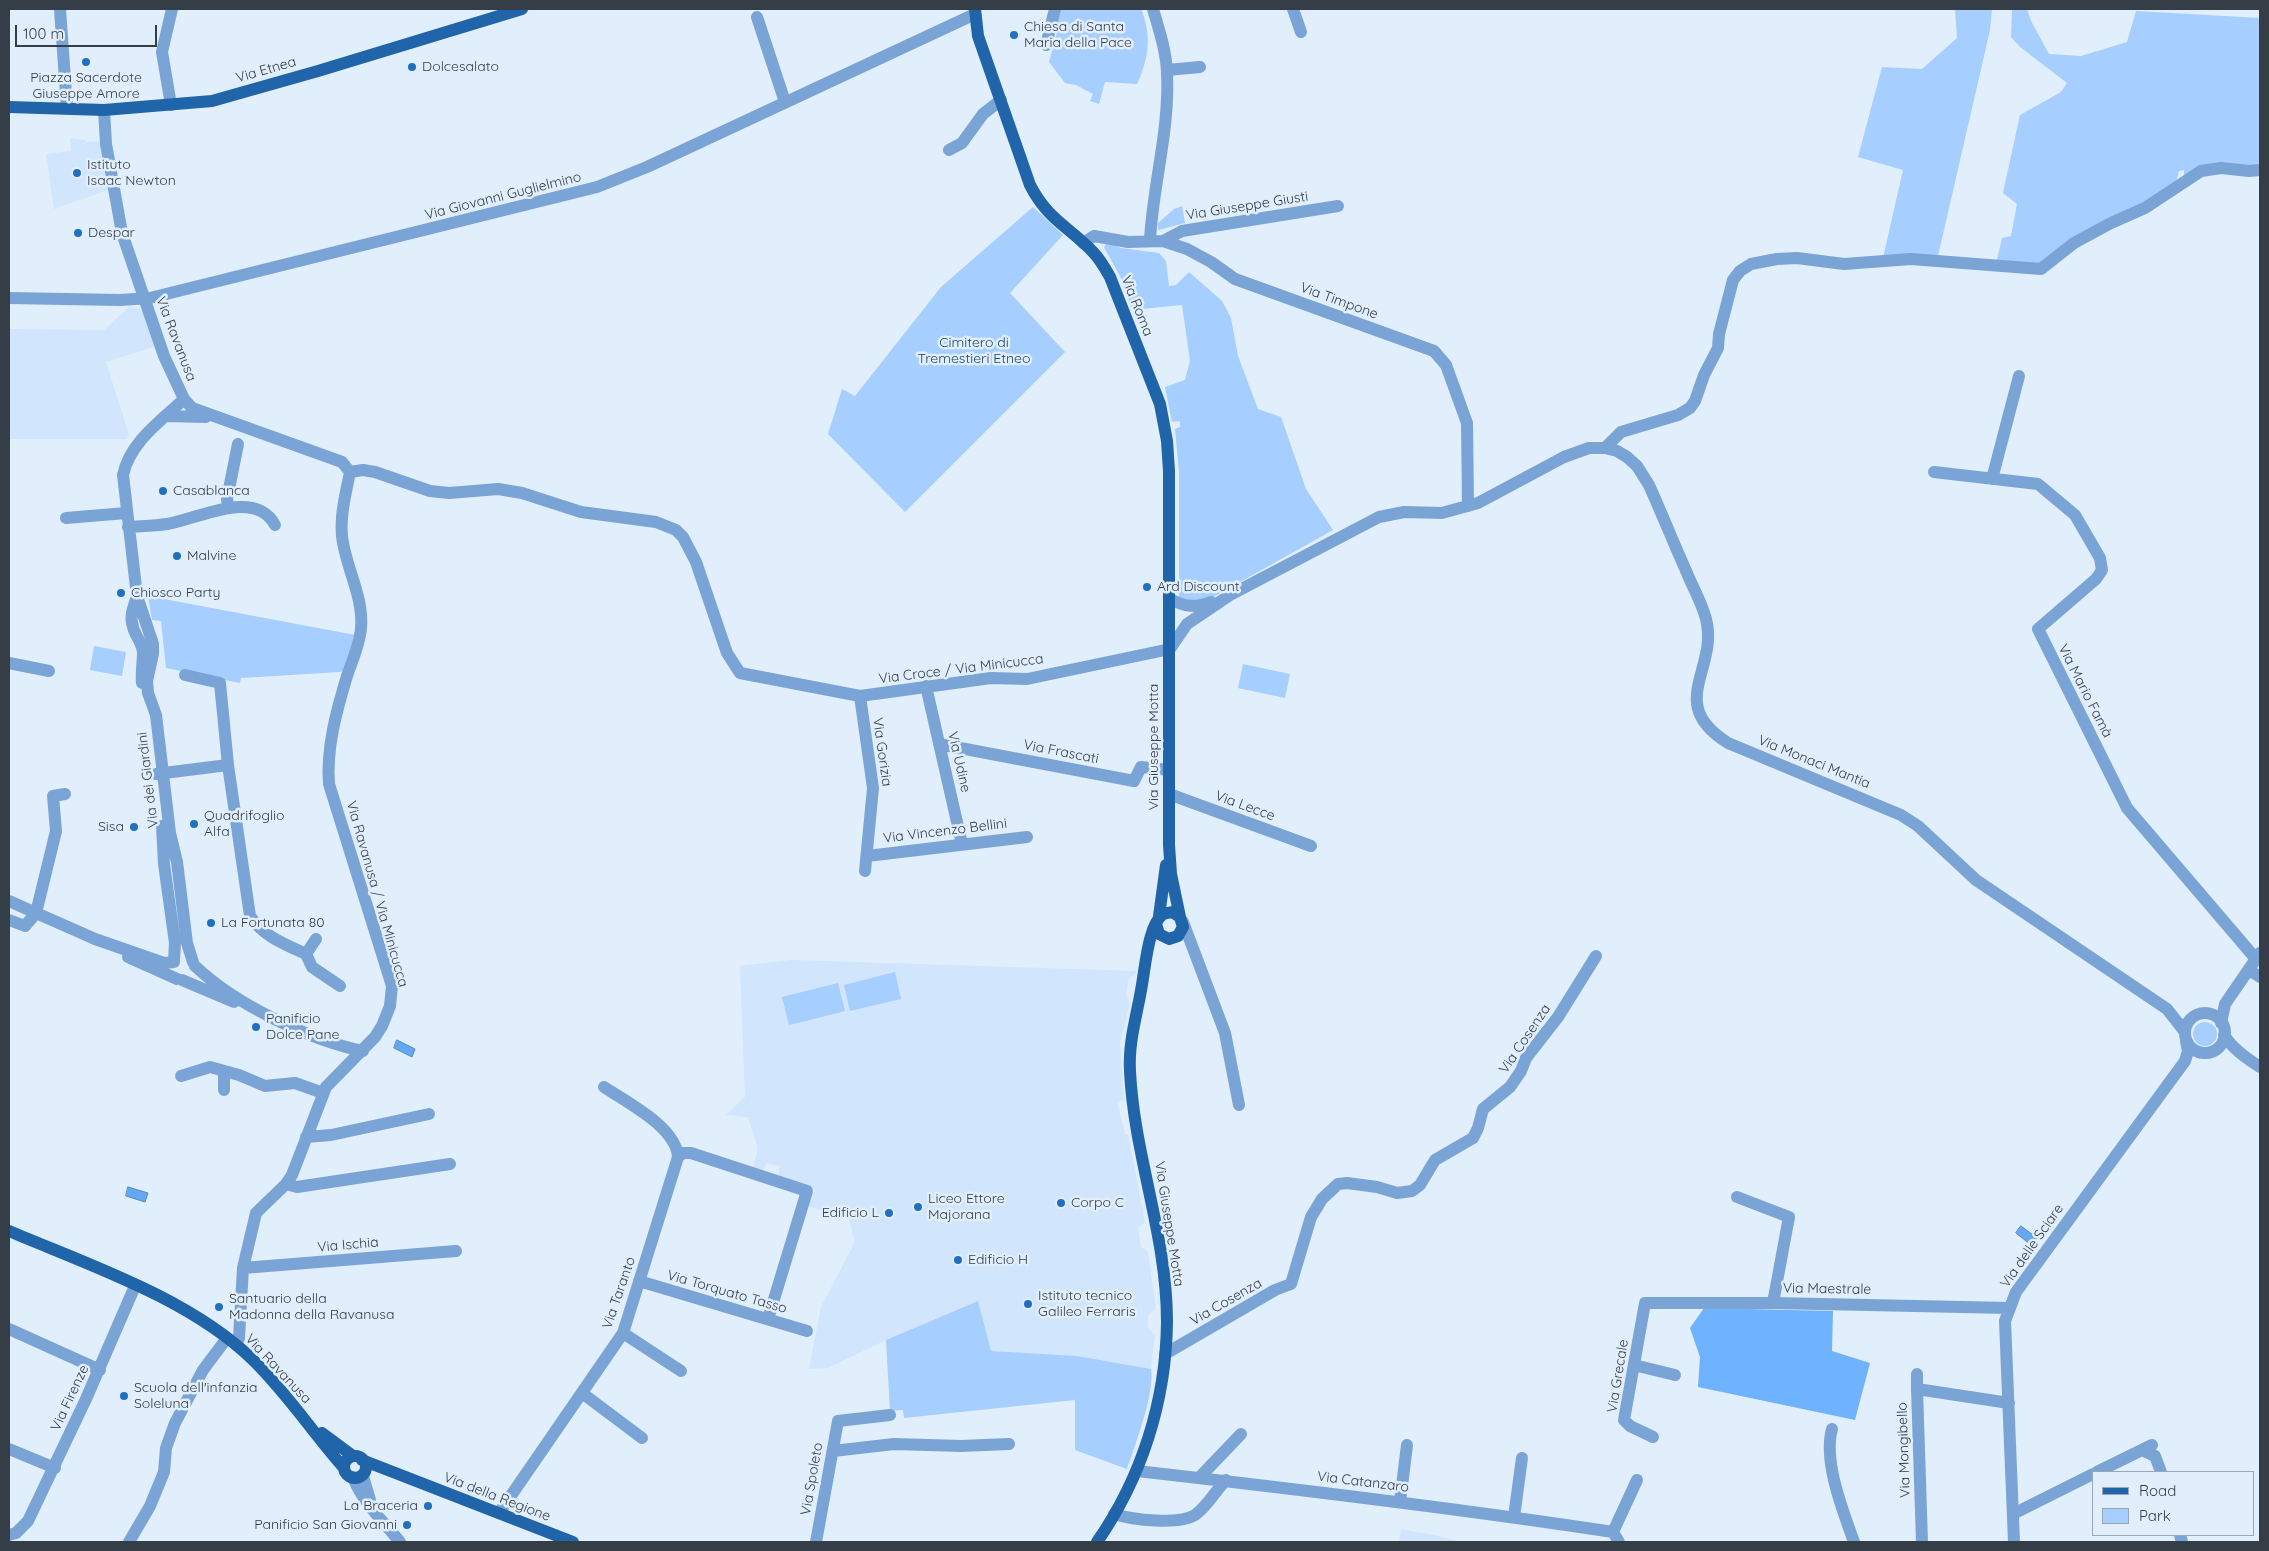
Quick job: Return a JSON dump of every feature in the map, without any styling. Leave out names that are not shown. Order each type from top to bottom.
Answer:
[{"type":"main road","name":"Via Etnea","points":[[9,107],[104,110],[171,106],[222,98],[522,9]]},
{"type":"main road","name":"Via Roma","points":[[975,11],[978,36],[1030,185],[1036,197],[1052,218],[1083,243],[1101,261],[1110,277],[1160,404],[1166,434],[1169,471],[1170,649]]},
{"type":"main road","name":"Via Giuseppe Motta","points":[[1168,845],[1170,649]]},
{"type":"main road","points":[[1142,988],[1155,950],[1161,943],[1181,932],[1182,920],[1171,874],[1168,845]]},
{"type":"main road","points":[[1142,988],[1146,961],[1158,920],[1168,845]]},
{"type":"main road","points":[[1158,920],[1167,912],[1172,912],[1182,920]]},
{"type":"main road","points":[[1158,920],[1159,934],[1171,938]]},
{"type":"main road","name":"Via Giuseppe Motta","points":[[1097,1542],[1137,1471],[1153,1421],[1165,1354],[1166,1292],[1161,1250],[1135,1118],[1130,1070],[1130,1048],[1142,988]]},
{"type":"main road","name":"Via Ravanusa","points":[[9,1231],[136,1286],[186,1310],[232,1341],[254,1361],[306,1420]]},
{"type":"main road","points":[[306,1420],[358,1458],[366,1467],[356,1474]]},
{"type":"main road","points":[[306,1420],[356,1474],[384,1475],[410,1480]]},
{"type":"main road","points":[[356,1474],[345,1460],[358,1458],[410,1480]]},
{"type":"main road","name":"Via della Regione","points":[[410,1480],[573,1542]]},
{"type":"street","points":[[60,9],[67,108]]},
{"type":"street","points":[[171,106],[162,52],[172,9]]},
{"type":"street","points":[[1046,45],[1055,9]]},
{"type":"street","points":[[1153,9],[1167,70],[1157,241]]},
{"type":"street","points":[[1293,9],[1300,32]]},
{"type":"street","name":"Via Giovanni Guglielmino","points":[[9,298],[115,300],[145,298],[177,292],[589,190],[647,168],[975,11]]},
{"type":"street","points":[[757,17],[785,102]]},
{"type":"street","points":[[1167,70],[1200,67]]},
{"type":"street","points":[[949,150],[962,143],[983,114],[1001,100]]},
{"type":"street","name":"Via Ravanusa","points":[[104,110],[106,144],[122,233],[164,356],[184,399],[192,408],[342,462],[350,472]]},
{"type":"street","points":[[1170,649],[1187,624],[1230,595],[1379,517],[1404,512],[1442,513],[1468,506],[1492,496],[1571,454],[1589,448],[1604,448],[1621,432],[1678,415],[1690,408],[1718,348],[1718,334],[1733,280],[1751,264],[1777,259],[1797,258],[1844,264],[1911,259],[2041,269],[2074,243],[2111,223],[2145,208],[2201,171],[2221,168],[2260,170]]},
{"type":"street","name":"Via Giuseppe Giusti","points":[[1157,241],[1182,231],[1338,206]]},
{"type":"street","name":"Via Timpone","points":[[1083,243],[1094,236],[1128,242],[1157,241],[1187,249],[1211,262],[1235,279],[1434,351],[1446,365],[1467,423],[1468,506]]},
{"type":"street","points":[[115,300],[127,292],[136,273]]},
{"type":"street","points":[[1992,479],[2019,376]]},
{"type":"street","name":"Via dei Giardini","points":[[174,961],[175,943],[164,864],[156,715],[140,668],[143,652],[141,642],[133,627],[131,616],[137,596],[123,475],[126,462],[141,439],[184,399]]},
{"type":"street","points":[[166,416],[218,417]]},
{"type":"street","points":[[228,507],[238,444]]},
{"type":"street","name":"Via Monaci Mantia","points":[[1604,448],[1617,451],[1627,457],[1643,474],[1650,485],[1700,604],[1708,632],[1697,700],[1699,712],[1712,733],[1728,743],[1901,815],[1918,826],[1976,880],[2167,1009],[2186,1016],[2201,1014]]},
{"type":"street","name":"Via Croce / Via Minicucca","points":[[350,472],[363,470],[375,472],[430,491],[449,493],[506,491],[546,500],[581,512],[664,524],[683,537],[696,562],[727,653],[736,670],[740,673],[860,696],[990,678],[1027,679],[1170,649]]},
{"type":"street","name":"Via Ravanusa / Via Minicucca","points":[[232,1341],[239,1338],[243,1268],[256,1213],[286,1184],[296,1166],[323,1093],[332,1079],[376,1038],[392,996],[392,986],[329,784],[328,772],[332,736],[341,694],[361,630],[360,610],[342,536],[343,506],[350,472]]},
{"type":"street","name":"Via Mario Famà","points":[[1934,472],[2038,484],[2075,515],[2100,558],[2102,570],[2096,579],[2038,629],[2127,808],[2256,964]]},
{"type":"street","points":[[128,527],[168,524],[228,507],[252,508],[271,517],[275,525]]},
{"type":"street","points":[[66,518],[126,513]]},
{"type":"street","points":[[1170,620],[1199,606],[1230,595]]},
{"type":"street","points":[[1170,599],[1182,605],[1199,606]]},
{"type":"street","points":[[1170,620],[1187,624]]},
{"type":"street","points":[[9,663],[49,671]]},
{"type":"street","points":[[185,676],[220,683],[228,765],[250,916],[257,927],[280,942],[306,954],[312,967],[340,986]]},
{"type":"street","name":"Via Udine","points":[[926,686],[962,844]]},
{"type":"street","name":"Via Gorizia","points":[[860,696],[873,788],[865,871]]},
{"type":"street","name":"Via Frascati","points":[[939,744],[1134,781],[1141,767],[1169,770]]},
{"type":"street","points":[[159,774],[228,765]]},
{"type":"street","name":"Via dei Giardini","points":[[159,774],[177,862],[187,943],[194,964]]},
{"type":"street","points":[[9,920],[25,926],[36,913],[56,831],[53,796],[66,794]]},
{"type":"street","name":"Via Lecce","points":[[1168,794],[1311,846]]},
{"type":"street","name":"Via Vincenzo Bellini","points":[[867,856],[1027,837]]},
{"type":"street","points":[[9,901],[95,939],[142,964],[179,980],[217,996],[253,1008],[326,1042],[363,1051]]},
{"type":"street","points":[[1182,920],[1224,1034],[1239,1105]]},
{"type":"street","points":[[1171,938],[1183,944],[1199,963]]},
{"type":"street","points":[[95,939],[164,963],[184,956],[209,979],[253,1008]]},
{"type":"street","points":[[306,954],[316,940]]},
{"type":"street","name":"Via Cosenza","points":[[1165,1354],[1276,1290],[1291,1284],[1311,1217],[1322,1199],[1338,1184],[1347,1183],[1377,1187],[1398,1193],[1412,1191],[1420,1185],[1436,1160],[1472,1138],[1478,1128],[1483,1109],[1510,1087],[1521,1072],[1526,1058],[1558,1017],[1596,956]]},
{"type":"street","points":[[174,961],[172,973],[179,980]]},
{"type":"street","points":[[179,980],[192,977],[194,964]]},
{"type":"street","points":[[2185,1061],[2188,1051],[2186,1037],[2189,1021],[2225,1004],[2256,964]]},
{"type":"street","points":[[2215,1050],[2222,1044],[2225,1004]]},
{"type":"street","name":"Via Monaci Mantia","points":[[2167,1009],[2186,1037]]},
{"type":"street","points":[[2201,1014],[2215,1016],[2229,1043],[2242,1055],[2260,1067]]},
{"type":"street","points":[[2186,1037],[2192,1049],[2200,1053],[2215,1050],[2242,1055]]},
{"type":"street","name":"Via delle Sciare","points":[[2014,1542],[2006,1322],[2009,1308],[2016,1292],[2185,1061],[2200,1053]]},
{"type":"street","points":[[180,1076],[210,1067],[265,1086],[295,1083],[323,1093]]},
{"type":"street","points":[[224,1071],[224,1090]]},
{"type":"street","points":[[604,1086],[662,1127],[672,1137],[678,1149],[678,1157]]},
{"type":"street","points":[[306,1137],[331,1135],[429,1114]]},
{"type":"street","points":[[678,1157],[691,1153],[808,1191],[768,1320]]},
{"type":"street","name":"Via Taranto","points":[[499,1513],[623,1333],[678,1157]]},
{"type":"street","points":[[286,1184],[297,1187],[450,1164]]},
{"type":"street","points":[[1737,1198],[1790,1217],[1773,1303]]},
{"type":"street","name":"Via Ischia","points":[[243,1268],[456,1251]]},
{"type":"street","name":"Via Torquato Tasso","points":[[639,1281],[806,1331]]},
{"type":"street","name":"Via Firenze","points":[[9,1535],[16,1533],[28,1521],[55,1468],[136,1286]]},
{"type":"street","name":"Via Maestrale","points":[[1645,1303],[1773,1303],[2009,1308]]},
{"type":"street","name":"Via Grecale","points":[[1645,1303],[1624,1420],[1630,1426],[1653,1437]]},
{"type":"street","points":[[9,1329],[100,1370]]},
{"type":"street","points":[[623,1333],[681,1371]]},
{"type":"street","points":[[129,1542],[150,1506],[164,1472],[166,1448],[175,1423],[203,1370],[232,1341]]},
{"type":"street","points":[[1634,1365],[1675,1375]]},
{"type":"street","points":[[1916,1374],[1917,1390]]},
{"type":"street","name":"Via Mongibello","points":[[1922,1542],[1917,1390],[2009,1403]]},
{"type":"street","points":[[582,1393],[642,1438]]},
{"type":"street","name":"Via Spoleto","points":[[816,1542],[838,1421],[890,1416]]},
{"type":"street","points":[[1832,1429],[1828,1442],[1828,1454],[1844,1514],[1854,1542]]},
{"type":"street","points":[[1199,1478],[1241,1434]]},
{"type":"street","points":[[833,1451],[894,1444],[961,1446],[1009,1444]]},
{"type":"street","points":[[1400,1502],[1407,1445]]},
{"type":"street","points":[[2099,1471],[2147,1447],[2155,1456],[2161,1471]]},
{"type":"street","points":[[9,1449],[55,1468]]},
{"type":"street","points":[[1514,1517],[1522,1458]]},
{"type":"street","name":"Via Catanzaro","points":[[1137,1471],[1226,1480],[1514,1517],[1616,1537]]},
{"type":"street","points":[[356,1474],[374,1512],[400,1542]]},
{"type":"street","points":[[2013,1514],[2092,1474]]},
{"type":"street","points":[[1114,1514],[1133,1520],[1182,1520],[1196,1514],[1226,1480]]},
{"type":"street","points":[[1616,1537],[1636,1480]]},
{"type":"shaded area","name":"Istituto Isaac Newton","points":[[70,138],[86,140],[86,142],[102,141],[102,156],[108,190],[54,209],[46,154],[71,151]]},
{"type":"shaded area","points":[[129,307],[140,309],[145,313],[156,346],[106,362],[129,435],[126,439],[9,439],[9,329],[104,330]]},
{"type":"shaded area","points":[[791,960],[1137,971],[1129,979],[1126,994],[1130,1003],[1120,1043],[1124,1100],[1117,1102],[1125,1134],[1128,1134],[1145,1222],[1138,1228],[1141,1247],[1148,1252],[1156,1309],[1148,1315],[1148,1328],[1155,1335],[1151,1369],[1077,1356],[990,1351],[978,1301],[886,1340],[828,1368],[809,1369],[821,1307],[855,1242],[849,1219],[807,1206],[811,1192],[814,1193],[815,1189],[778,1177],[780,1166],[766,1163],[763,1172],[753,1168],[758,1148],[748,1117],[726,1115],[745,1097],[740,966]]},
{"type":"shaded area","points":[[397,1040],[415,1049],[412,1057],[394,1048]]},
{"type":"shaded area","points":[[128,1187],[148,1193],[145,1202],[126,1196]]},
{"type":"shaded area","points":[[2021,1226],[2037,1238],[2031,1245],[2016,1233]]},
{"type":"shaded area","points":[[1704,1308],[1833,1311],[1832,1351],[1870,1363],[1855,1420],[1698,1387],[1700,1357],[1690,1328]]},
{"type":"shaded area","points":[[1401,1529],[1434,1535],[1461,1542],[1399,1542]]},
{"type":"green space","points":[[1059,9],[1141,9],[1147,28],[1148,47],[1137,84],[1105,82],[1099,104],[1090,101],[1093,94],[1076,85],[1065,83],[1049,62],[1057,32]]},
{"type":"green space","points":[[1955,9],[1992,9],[1990,30],[1938,256],[1883,258],[1903,170],[1858,157],[1882,67],[1922,69],[1957,38]]},
{"type":"green space","points":[[2012,9],[2027,9],[2031,21],[2049,54],[2081,56],[2127,42],[2136,11],[2260,18],[2260,166],[2184,175],[2184,170],[2179,171],[2176,183],[2040,264],[1997,260],[2002,238],[2011,236],[2017,204],[2003,193],[2020,115],[2061,92],[2067,83],[2020,47],[2011,37]]},
{"type":"green space","points":[[1182,206],[1185,223],[1158,230],[1158,223],[1174,209]]},
{"type":"green space","name":"Cimitero di Tremestieri Etneo","points":[[1033,207],[1063,235],[1010,293],[1065,352],[905,512],[828,434],[842,389],[855,396],[941,287]]},
{"type":"green space","points":[[1107,243],[1121,248],[1159,253],[1166,261],[1169,286],[1176,285],[1189,272],[1222,301],[1231,318],[1238,356],[1258,409],[1281,417],[1306,489],[1333,530],[1215,596],[1195,603],[1179,597],[1179,472],[1175,429],[1180,427],[1180,421],[1172,422],[1165,387],[1185,380],[1190,361],[1182,305],[1132,310],[1121,278],[1104,247]]},
{"type":"green space","points":[[148,596],[355,635],[345,669],[340,672],[241,678],[240,683],[166,668],[161,621],[152,620]]},
{"type":"green space","points":[[94,646],[126,652],[122,676],[90,670]]},
{"type":"green space","points":[[1243,664],[1290,674],[1285,698],[1238,688]]},
{"type":"green space","points":[[895,972],[901,999],[850,1011],[844,985]]},
{"type":"green space","points":[[838,983],[845,1011],[789,1025],[782,997]]},
{"type":"green space","points":[[2205,1022],[2214,1025],[2217,1034],[2214,1043],[2205,1046],[2196,1043],[2193,1034],[2196,1025]]},
{"type":"green space","points":[[978,1301],[991,1351],[1077,1356],[1151,1369],[1147,1405],[1127,1469],[1075,1450],[1075,1400],[904,1418],[903,1410],[890,1411],[886,1340]]},
{"type":"place","name":"Chiesa di Santa Maria della Pace","points":[[1014,35]]},
{"type":"place","name":"Piazza Sacerdote Giuseppe Amore","points":[[86,62]]},
{"type":"place","name":"Dolcesalato","points":[[412,67]]},
{"type":"place","name":"Istituto Isaac Newton","points":[[77,173]]},
{"type":"place","name":"Despar","points":[[78,233]]},
{"type":"place","name":"Casablanca","points":[[163,491]]},
{"type":"place","name":"Malvine","points":[[177,556]]},
{"type":"place","name":"Ard Discount","points":[[1147,587]]},
{"type":"place","name":"Chiosco Party","points":[[121,593]]},
{"type":"place","name":"Quadrifoglio Alfa","points":[[194,824]]},
{"type":"place","name":"Sisa","points":[[134,827]]},
{"type":"place","name":"La Fortunata 80","points":[[211,923]]},
{"type":"place","name":"Panificio Dolce Pane","points":[[256,1027]]},
{"type":"place","name":"Corpo C","points":[[1061,1203]]},
{"type":"place","name":"Liceo Ettore Majorana","points":[[918,1207]]},
{"type":"place","name":"Edificio L","points":[[889,1213]]},
{"type":"place","name":"Edificio H","points":[[958,1260]]},
{"type":"place","name":"Istituto tecnico Galileo Ferraris","points":[[1028,1304]]},
{"type":"place","name":"Santuario della Madonna della Ravanusa","points":[[219,1307]]},
{"type":"place","name":"Scuola dell'infanzia Soleluna","points":[[124,1396]]},
{"type":"place","name":"La Braceria","points":[[428,1506]]},
{"type":"place","name":"Panificio San Giovanni","points":[[407,1525]]}]
